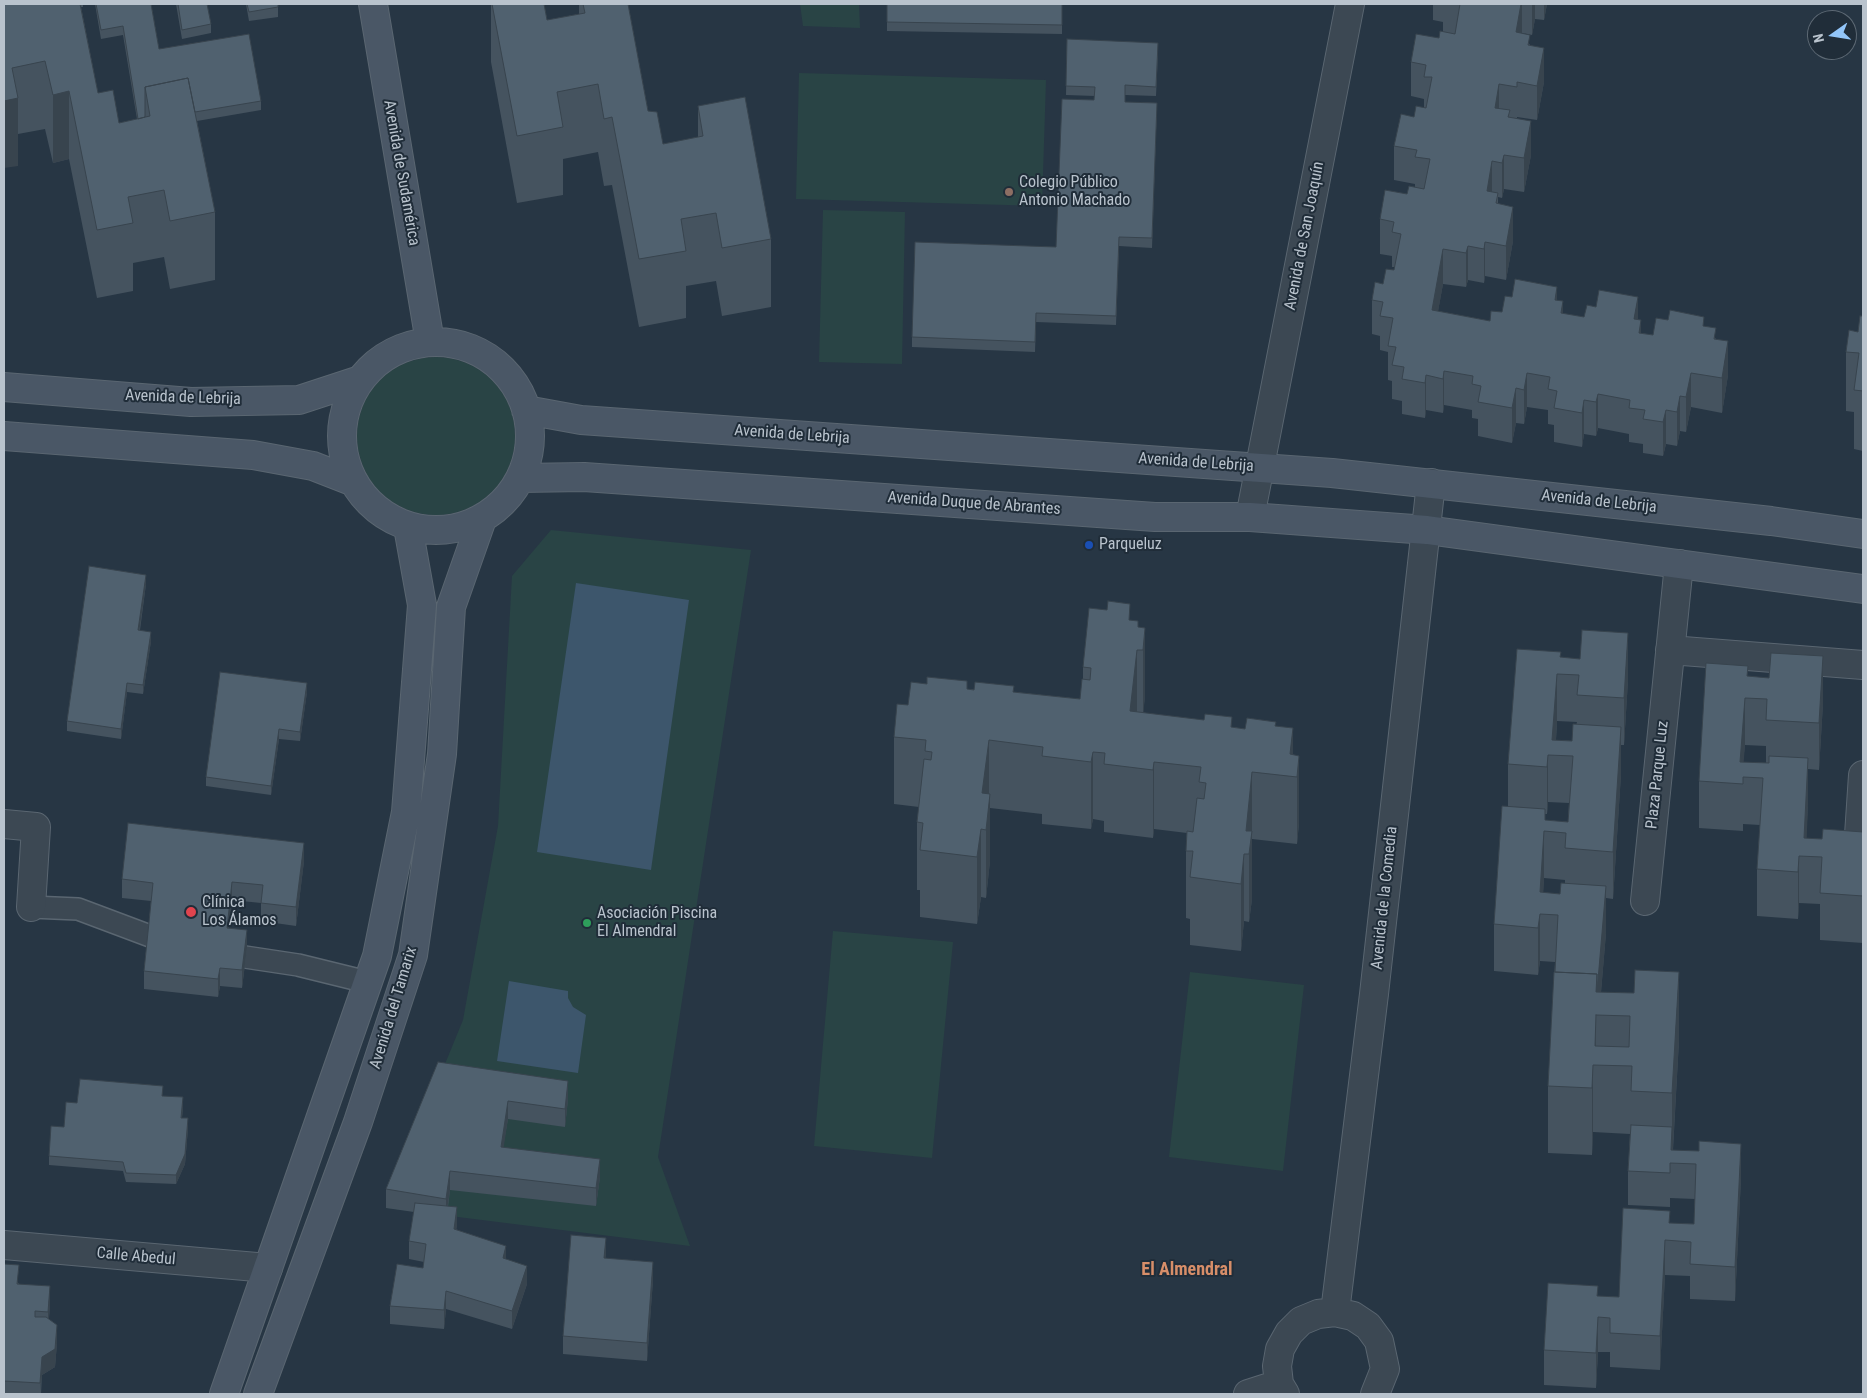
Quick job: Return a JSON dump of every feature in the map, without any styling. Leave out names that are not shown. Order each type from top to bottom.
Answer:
[{"type":"main road","name":"Avenida de Sudamérica","points":[[372,4],[430,342]]},
{"type":"main road","points":[[430,342],[450,343],[471,348],[491,360],[502,369],[517,389],[526,410],[529,449],[520,478],[506,500],[482,519],[452,529],[430,530],[408,527],[374,508],[354,482],[342,449],[343,419],[350,397],[360,380],[378,362],[401,348],[430,342]]},
{"type":"main road","name":"Avenida de Lebrija","points":[[4,387],[191,402],[299,400],[360,380]]},
{"type":"main road","name":"Avenida de Lebrija","points":[[526,410],[581,420],[1261,468],[1431,483],[1771,521],[1863,534]]},
{"type":"main road","points":[[4,436],[253,455],[312,466],[354,482]]},
{"type":"main road","name":"Avenida Duque de Abrantes","points":[[520,478],[584,477],[1156,517],[1250,517],[1427,530]]},
{"type":"main road","name":"Avenida del Tamarix","points":[[258,1394],[358,1122],[413,955],[442,754],[451,607],[482,519]]},
{"type":"main road","name":"Avenida del Tamarix","points":[[224,1394],[376,956],[406,812],[422,604],[408,527]]},
{"type":"main road","points":[[1427,530],[1863,589]]},
{"type":"street","name":"Avenida de San Joaquín","points":[[1250,517],[1350,4]]},
{"type":"street","name":"Avenida de la Comedia","points":[[1335,1312],[1431,483]]},
{"type":"street","name":"Plaza Parque Luz","points":[[1645,901],[1679,564]]},
{"type":"street","points":[[1670,650],[1863,665]]},
{"type":"street","points":[[1859,835],[1863,775]]},
{"type":"street","points":[[4,824],[36,827],[31,907]]},
{"type":"street","name":"Calle Abedul","points":[[4,1245],[268,1268]]},
{"type":"street","points":[[1248,1394],[1282,1389],[1277,1366],[1280,1348],[1289,1333],[1301,1321],[1318,1314],[1335,1312],[1353,1316],[1368,1326],[1379,1341],[1385,1369],[1375,1394]]},
{"type":"lane","points":[[31,907],[78,909],[150,936]]},
{"type":"lane","points":[[245,957],[298,965],[367,982]]},
{"type":"green space","points":[[800,4],[859,4],[860,28],[803,26]]},
{"type":"green space","points":[[799,73],[1046,80],[1042,206],[796,199]]},
{"type":"green space","points":[[823,210],[905,212],[902,364],[819,362]]},
{"type":"green space","points":[[428,357],[444,357],[459,360],[473,366],[492,380],[502,392],[512,413],[515,436],[512,459],[502,480],[492,492],[480,502],[459,512],[444,515],[428,515],[413,512],[392,502],[370,480],[360,459],[357,444],[357,428],[360,413],[370,392],[392,370],[413,360]]},
{"type":"green space","name":"Asociación Piscina El Almendral","points":[[551,530],[751,550],[658,1157],[690,1246],[386,1208],[463,1020],[498,826],[512,576]]},
{"type":"green space","points":[[833,931],[953,942],[932,1158],[814,1146]]},
{"type":"green space","points":[[1190,972],[1304,985],[1283,1171],[1169,1157]]},
{"type":"water","points":[[576,583],[689,600],[651,870],[537,852]]},
{"type":"water","points":[[509,981],[568,991],[568,998],[573,1007],[586,1015],[578,1073],[497,1061]]},
{"type":"building","points":[[4,4],[80,4],[98,93],[113,90],[119,123],[150,116],[145,87],[188,78],[215,212],[170,221],[164,190],[128,197],[133,223],[97,230],[69,91],[53,95],[45,61],[12,68],[18,98],[4,101]]},
{"type":"building","points":[[96,4],[151,4],[159,49],[249,34],[261,101],[195,112],[188,78],[145,87],[145,117],[138,119],[123,26],[101,30]]},
{"type":"building","points":[[178,4],[207,4],[211,24],[182,30]]},
{"type":"building","points":[[247,4],[278,4],[278,7],[249,12]]},
{"type":"building","points":[[492,4],[544,4],[547,20],[585,13],[583,4],[628,4],[648,111],[657,112],[663,144],[703,136],[698,106],[745,97],[771,239],[722,248],[716,213],[681,219],[686,251],[639,259],[612,117],[604,119],[598,84],[557,92],[563,127],[517,136]]},
{"type":"building","points":[[887,4],[1062,4],[1062,25],[887,22]]},
{"type":"building","points":[[1460,4],[1521,4],[1516,32],[1530,35],[1528,45],[1544,48],[1537,86],[1517,82],[1517,87],[1499,84],[1495,108],[1510,110],[1508,117],[1531,121],[1524,158],[1504,155],[1502,163],[1492,161],[1487,191],[1498,193],[1496,203],[1513,207],[1506,246],[1485,242],[1484,249],[1468,246],[1466,253],[1443,249],[1432,310],[1490,321],[1491,311],[1502,312],[1505,296],[1512,297],[1515,279],[1557,287],[1555,300],[1563,301],[1561,313],[1584,317],[1587,305],[1596,307],[1599,290],[1638,297],[1634,319],[1641,320],[1639,333],[1653,335],[1656,318],[1668,320],[1670,310],[1704,317],[1703,326],[1716,328],[1714,339],[1728,341],[1722,378],[1691,373],[1686,397],[1680,396],[1677,412],[1666,410],[1663,422],[1643,419],[1645,410],[1629,408],[1630,400],[1598,394],[1596,402],[1584,400],[1582,413],[1554,408],[1557,391],[1548,389],[1550,377],[1527,373],[1524,390],[1516,388],[1512,408],[1478,402],[1481,386],[1472,384],[1473,376],[1444,371],[1443,379],[1426,375],[1425,383],[1402,379],[1404,367],[1392,365],[1396,347],[1388,346],[1393,318],[1380,316],[1383,302],[1372,300],[1375,282],[1383,284],[1386,269],[1394,270],[1401,234],[1392,232],[1394,222],[1380,219],[1385,190],[1407,194],[1409,186],[1424,189],[1430,159],[1415,157],[1417,150],[1394,146],[1401,114],[1414,117],[1416,106],[1426,108],[1432,77],[1424,77],[1426,65],[1411,62],[1416,34],[1439,38],[1440,31],[1455,34]]},
{"type":"building","points":[[1067,39],[1158,43],[1156,87],[1125,85],[1125,102],[1157,103],[1152,238],[1119,237],[1116,316],[1036,313],[1035,342],[912,337],[915,242],[1056,247],[1062,99],[1094,100],[1095,87],[1066,86]]},
{"type":"building","points":[[1860,316],[1863,316],[1863,391],[1854,390],[1859,353],[1846,352],[1849,330],[1858,332]]},
{"type":"building","points":[[89,566],[146,575],[138,630],[151,632],[143,685],[127,683],[121,729],[67,721]]},
{"type":"building","points":[[1108,601],[1130,604],[1129,620],[1138,621],[1138,627],[1145,628],[1143,650],[1137,650],[1130,711],[1204,720],[1205,714],[1232,717],[1231,727],[1245,729],[1247,718],[1276,722],[1275,726],[1293,728],[1290,754],[1299,756],[1297,777],[1252,772],[1246,831],[1252,831],[1249,854],[1244,854],[1241,884],[1190,877],[1193,851],[1186,851],[1187,831],[1193,832],[1197,798],[1204,799],[1206,783],[1199,782],[1201,767],[1154,762],[1153,770],[1104,764],[1105,753],[1093,752],[1091,762],[1042,756],[1043,747],[989,740],[982,793],[990,794],[986,830],[981,829],[977,857],[920,850],[923,823],[917,822],[924,759],[931,760],[932,752],[925,751],[926,740],[894,737],[897,704],[908,705],[911,682],[927,684],[927,677],[967,681],[967,689],[974,690],[975,682],[1014,686],[1013,692],[1080,699],[1082,679],[1090,680],[1091,668],[1083,667],[1089,608],[1107,610]]},
{"type":"building","points":[[1582,630],[1628,633],[1624,698],[1577,695],[1579,675],[1557,674],[1552,740],[1572,741],[1573,724],[1621,727],[1613,852],[1565,848],[1566,833],[1544,831],[1540,892],[1560,894],[1561,883],[1606,886],[1597,992],[1597,974],[1555,972],[1558,915],[1540,914],[1538,928],[1494,924],[1502,806],[1545,809],[1545,820],[1568,822],[1573,756],[1548,755],[1547,767],[1508,764],[1517,649],[1561,652],[1560,657],[1580,659]]},
{"type":"building","points":[[1771,653],[1823,656],[1819,723],[1766,720],[1767,699],[1745,698],[1740,762],[1769,763],[1769,756],[1808,758],[1804,838],[1822,839],[1823,829],[1863,832],[1863,896],[1820,893],[1822,857],[1799,856],[1798,872],[1757,869],[1763,778],[1743,777],[1743,784],[1699,781],[1706,663],[1748,666],[1747,676],[1769,678]]},
{"type":"building","points":[[220,672],[307,683],[300,732],[279,729],[271,786],[206,777]]},
{"type":"building","name":"Clínica Los Álamos","points":[[128,823],[304,843],[296,907],[261,903],[263,885],[232,882],[227,928],[247,930],[242,970],[220,968],[218,979],[144,971],[153,883],[122,879]]},
{"type":"building","points":[[1635,970],[1679,972],[1672,1093],[1631,1091],[1632,1066],[1593,1065],[1592,1088],[1548,1086],[1554,972],[1597,974],[1596,992],[1634,993]],"holes":[[[1596,1015],[1630,1016],[1629,1047],[1595,1046]]]},
{"type":"building","points":[[438,1062],[568,1081],[565,1109],[508,1101],[501,1147],[600,1159],[596,1188],[450,1171],[446,1199],[386,1189]]},
{"type":"building","points":[[80,1079],[163,1086],[162,1096],[183,1097],[181,1118],[188,1118],[185,1154],[176,1175],[126,1173],[123,1162],[49,1156],[51,1126],[64,1127],[66,1102],[77,1103]]},
{"type":"building","points":[[1631,1125],[1672,1127],[1671,1150],[1699,1151],[1699,1141],[1741,1144],[1735,1267],[1690,1264],[1691,1242],[1665,1240],[1660,1336],[1610,1333],[1610,1318],[1598,1317],[1596,1353],[1544,1350],[1548,1283],[1598,1286],[1597,1296],[1619,1297],[1623,1208],[1670,1211],[1669,1223],[1694,1224],[1696,1164],[1670,1163],[1670,1173],[1628,1171]]},
{"type":"building","points":[[415,1203],[457,1207],[454,1229],[506,1246],[503,1258],[527,1266],[512,1311],[446,1291],[444,1310],[390,1306],[397,1264],[423,1268],[426,1244],[409,1241]]},
{"type":"building","points":[[571,1235],[606,1238],[604,1258],[653,1262],[647,1343],[563,1336]]},
{"type":"building","points":[[4,1264],[19,1265],[17,1284],[50,1286],[48,1312],[35,1311],[35,1317],[46,1317],[57,1325],[55,1349],[42,1357],[40,1383],[4,1381]]},
{"type":"place","name":"Colegio Público Antonio Machado","points":[[1009,192]]},
{"type":"place","name":"Parqueluz","points":[[1089,545]]},
{"type":"place","name":"Clínica Los Álamos","points":[[191,912]]},
{"type":"place","name":"Asociación Piscina El Almendral","points":[[587,923]]},
{"type":"district","name":"El Almendral","points":[[1187,1270]]}]
